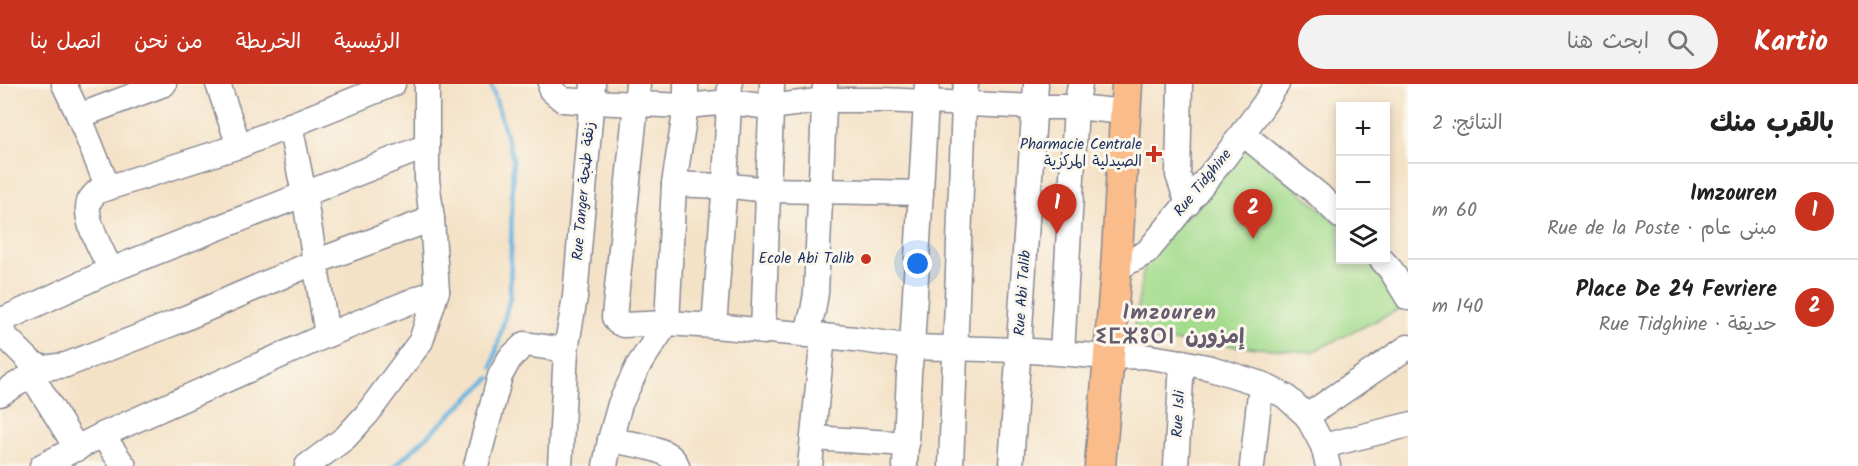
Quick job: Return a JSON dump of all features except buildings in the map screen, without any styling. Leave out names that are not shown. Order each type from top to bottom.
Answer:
[{"type":"main road","points":[[1100,466],[1116,268],[1126,98]]},
{"type":"street","points":[[63,84],[79,116],[108,189]]},
{"type":"street","points":[[79,116],[164,84]]},
{"type":"street","points":[[218,84],[239,146]]},
{"type":"street","points":[[111,270],[89,220],[88,206],[91,198],[99,191],[239,146],[393,84]]},
{"type":"street","points":[[307,466],[345,438],[367,414],[421,340],[437,291],[427,180],[427,84]]},
{"type":"street","points":[[551,84],[550,90],[563,100],[592,93],[686,95],[729,93],[771,96],[825,92],[1078,95],[1126,98]]},
{"type":"street","points":[[1180,84],[1178,175],[1188,204]]},
{"type":"street","name":"Rue Tidghine","points":[[1116,268],[1147,252],[1188,204],[1242,133],[1260,95],[1276,84]]},
{"type":"street","points":[[810,466],[813,438],[813,311],[816,293],[825,92]]},
{"type":"street","name":"Rue Tanger زنقة طنجة","points":[[560,466],[566,350],[575,297],[592,93]]},
{"type":"street","points":[[714,326],[729,93]]},
{"type":"street","points":[[813,438],[906,455],[927,93]]},
{"type":"street","points":[[637,94],[614,317],[623,325],[667,323],[714,326],[912,347],[1019,350],[1109,357],[1143,357],[1182,362],[1261,384],[1285,396],[1307,416],[1324,459],[1406,431]]},
{"type":"street","points":[[951,466],[965,94]]},
{"type":"street","points":[[605,466],[620,404],[638,366],[667,323],[674,184],[686,95]]},
{"type":"street","points":[[1062,353],[1078,95]]},
{"type":"street","points":[[763,332],[771,96]]},
{"type":"street","name":"Rue Abi Talib","points":[[1011,466],[1035,96]]},
{"type":"street","points":[[290,125],[327,334]]},
{"type":"street","points":[[1242,133],[1311,188],[1336,211]]},
{"type":"street","points":[[0,321],[111,270],[427,146]]},
{"type":"street","points":[[674,184],[768,190],[921,194]]},
{"type":"street","points":[[0,394],[38,372],[66,365],[163,327],[315,262],[432,219]]},
{"type":"street","points":[[1386,264],[1408,298]]},
{"type":"street","points":[[42,466],[102,435],[327,334],[437,291]]},
{"type":"street","points":[[0,331],[38,372],[77,449]]},
{"type":"street","points":[[476,466],[500,376],[510,358],[525,345],[566,350]]},
{"type":"street","points":[[1307,416],[1408,347]]},
{"type":"street","name":"Rue Isli","points":[[1176,466],[1182,362]]},
{"type":"street","points":[[1252,466],[1261,384]]},
{"type":"street","points":[[102,435],[124,466]]},
{"type":"street","points":[[610,440],[663,451],[671,456],[677,466]]},
{"type":"green space","points":[[1246,147],[1336,222],[1336,264],[1372,264],[1400,309],[1312,352],[1142,339],[1133,333],[1145,262]]},
{"type":"waterway","points":[[491,84],[513,159],[510,297],[492,367]]},
{"type":"waterway","points":[[395,466],[490,378]]},
{"type":"place","name":"Pharmacie Centrale الصيدلية المركزية","points":[[1154,154]]},
{"type":"place","name":"Imzouren","points":[[1057,234]]},
{"type":"place","name":"Place De 24 Fevriere","points":[[1253,239]]},
{"type":"place","name":"Ecole Abi Talib","points":[[866,259]]},
{"type":"district","name":"Imzouren ⵉⵎⵣⵓⵔⵏ إمزورن","points":[[1170,325]]}]
